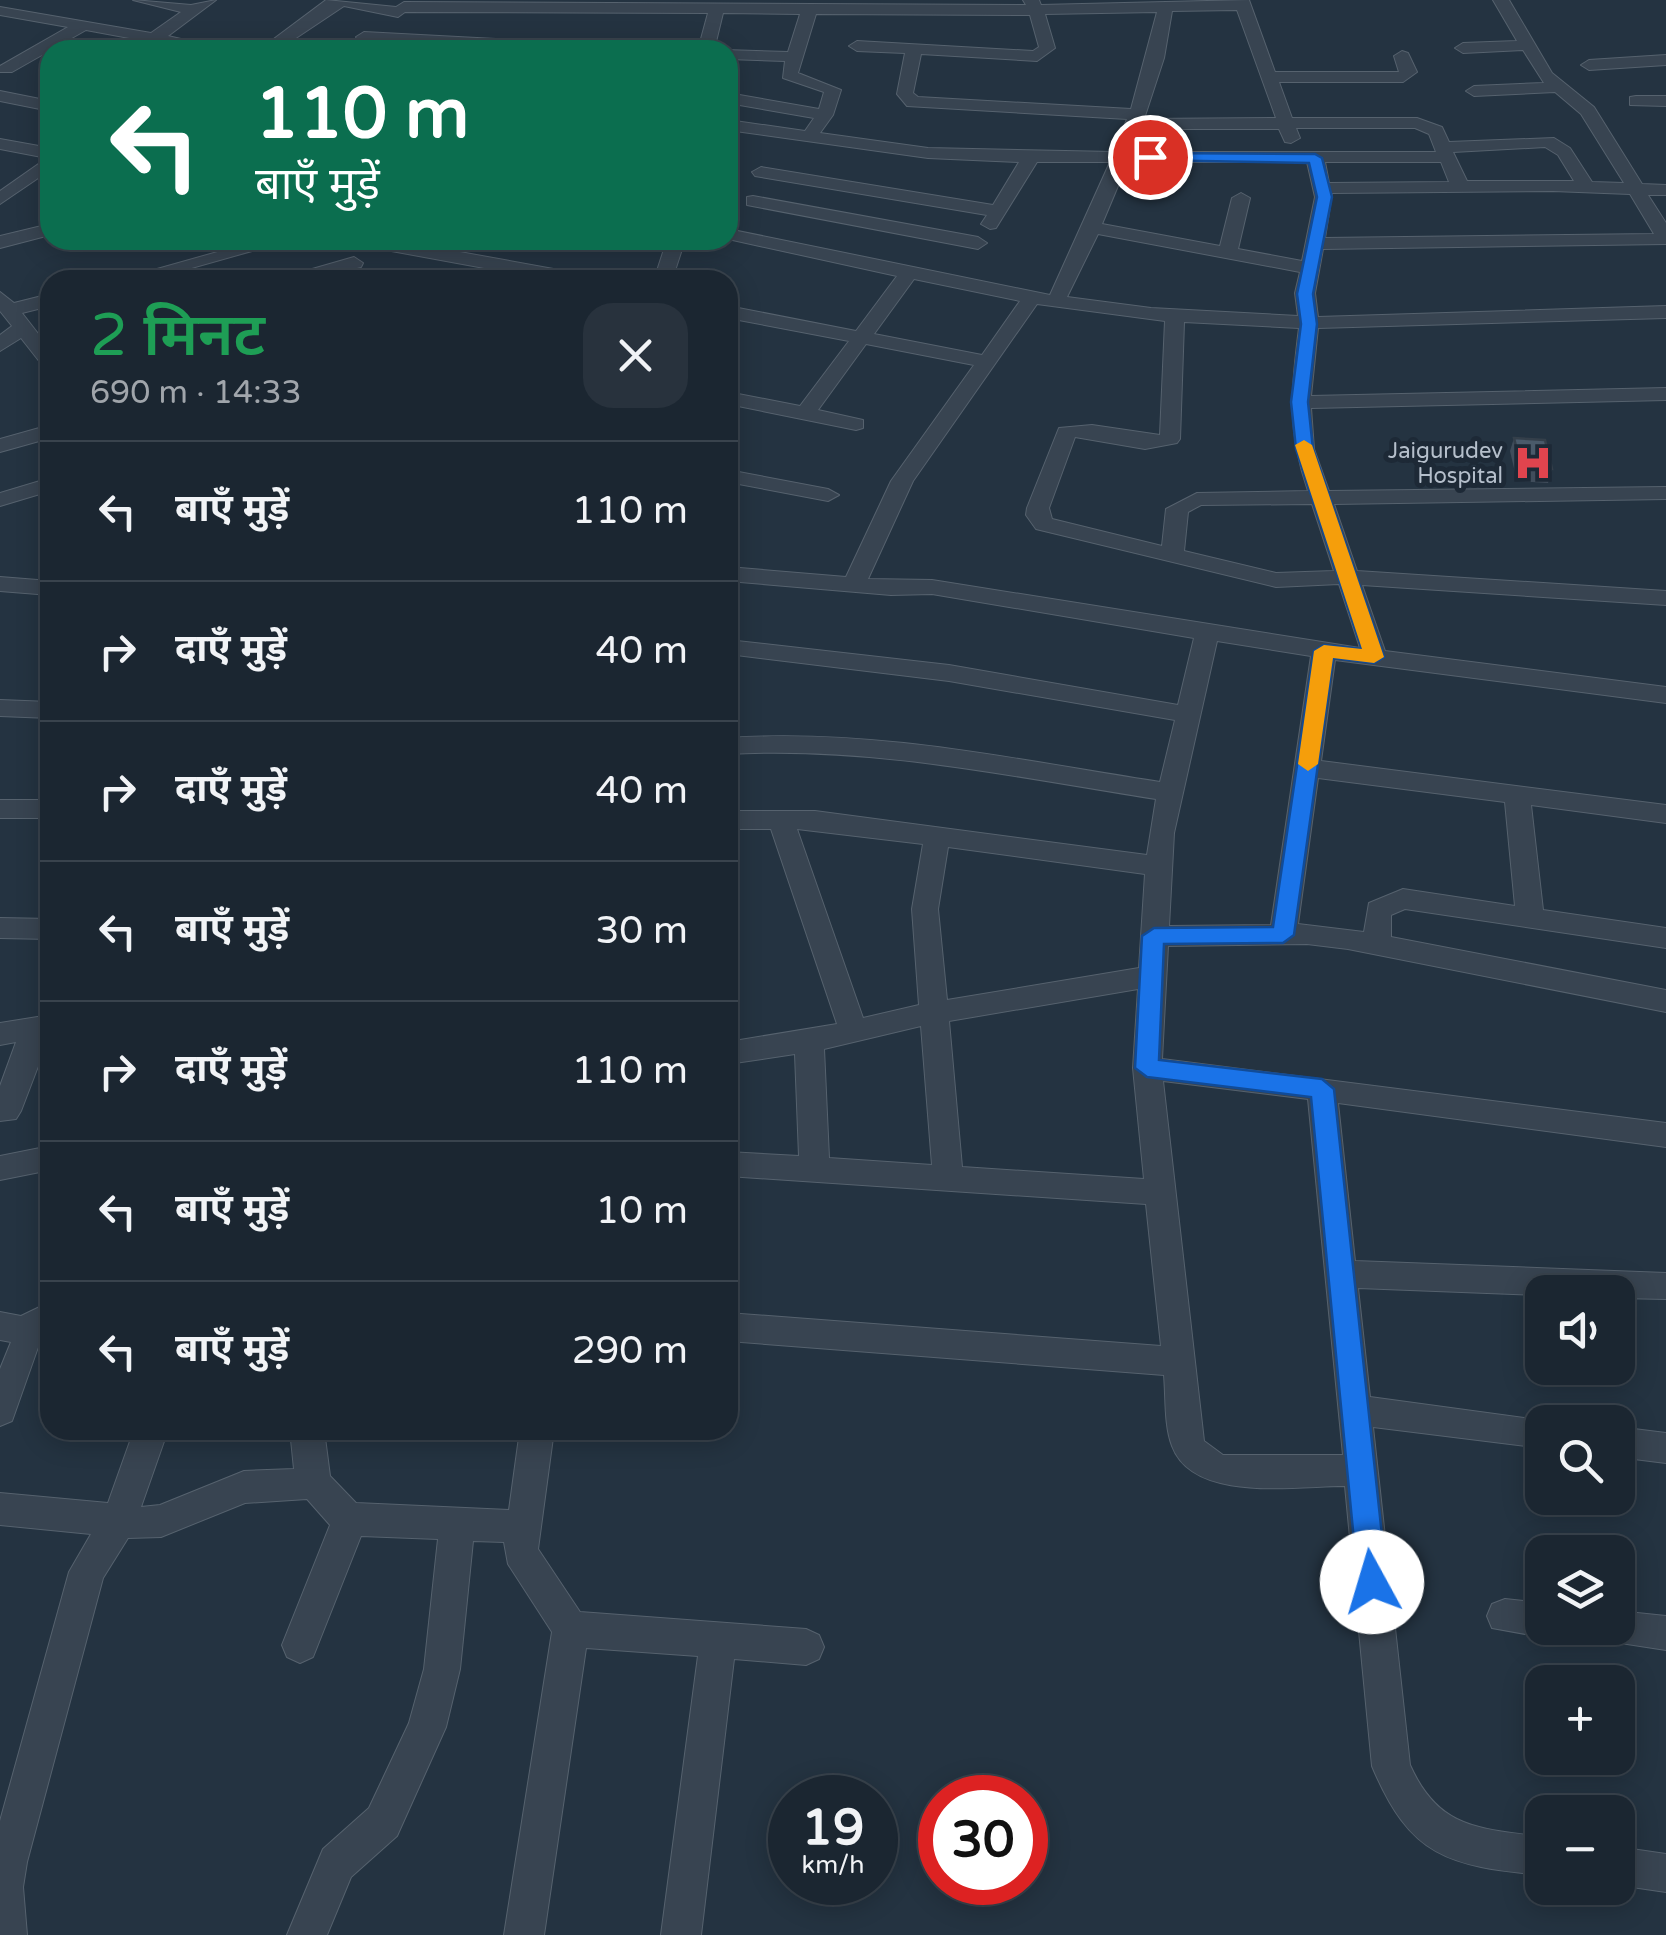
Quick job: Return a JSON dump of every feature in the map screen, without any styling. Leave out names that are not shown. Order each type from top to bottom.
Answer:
[{"type":"street","points":[[2,12],[21,0]]},
{"type":"street","points":[[142,0],[201,5]]},
{"type":"street","points":[[281,40],[339,0],[405,6],[684,4],[718,8],[1242,2],[1286,124],[1322,188],[1305,294],[1309,324],[1300,402],[1304,449],[1374,657]]},
{"type":"street","points":[[1500,0],[1546,76],[1588,111],[1666,238]]},
{"type":"street","points":[[1057,300],[1077,265],[1133,119],[1161,40],[1166,3]]},
{"type":"street","points":[[153,39],[201,5]]},
{"type":"street","points":[[857,46],[1038,56],[1047,48],[1033,5]]},
{"type":"street","points":[[360,40],[405,6]]},
{"type":"street","points":[[808,138],[824,115],[833,90],[790,78],[810,7]]},
{"type":"street","points":[[709,40],[718,8]]},
{"type":"street","points":[[2,12],[159,40]]},
{"type":"street","points":[[57,40],[82,26]]},
{"type":"street","points":[[1463,48],[1527,45]]},
{"type":"street","points":[[6,69],[40,50]]},
{"type":"street","points":[[914,50],[906,94],[913,102],[1133,119],[1417,123],[1436,130],[1460,186]]},
{"type":"street","points":[[738,54],[794,57]]},
{"type":"street","points":[[1268,78],[1403,77],[1409,72],[1402,56]]},
{"type":"street","points":[[24,59],[40,63]]},
{"type":"street","points":[[1588,65],[1666,60]]},
{"type":"street","points":[[1474,91],[1560,87]]},
{"type":"street","points":[[0,96],[40,104]]},
{"type":"street","points":[[738,100],[824,115]]},
{"type":"street","points":[[1636,101],[1666,101]]},
{"type":"street","points":[[738,127],[928,153],[1031,157],[1306,158],[1445,152],[1548,142],[1564,152],[1586,187]]},
{"type":"street","points":[[2,145],[40,151]]},
{"type":"street","points":[[956,279],[1031,157]]},
{"type":"street","points":[[0,199],[40,169]]},
{"type":"street","points":[[760,172],[998,212]]},
{"type":"street","points":[[1322,188],[1666,190]]},
{"type":"street","points":[[1228,252],[1241,198]]},
{"type":"street","points":[[753,201],[978,243]]},
{"type":"street","points":[[1092,227],[1311,268]]},
{"type":"street","points":[[0,242],[40,232]]},
{"type":"street","points":[[738,236],[1057,300],[1174,316],[1309,324],[1666,312]]},
{"type":"street","points":[[1316,244],[1666,238]]},
{"type":"street","points":[[166,270],[243,250]]},
{"type":"street","points":[[418,250],[526,270]]},
{"type":"street","points":[[805,414],[911,270]]},
{"type":"street","points":[[854,586],[902,481],[1034,295]]},
{"type":"street","points":[[11,312],[40,303]]},
{"type":"street","points":[[0,345],[11,312]]},
{"type":"street","points":[[11,312],[40,347]]},
{"type":"street","points":[[738,314],[988,362]]},
{"type":"street","points":[[1174,316],[1170,440],[1152,444],[1066,432],[1037,515],[1056,530],[1276,580],[1346,576],[1666,598]]},
{"type":"street","points":[[1300,402],[1666,394]]},
{"type":"street","points":[[738,400],[856,424]]},
{"type":"street","points":[[0,446],[40,434]]},
{"type":"street","points":[[738,478],[828,495]]},
{"type":"street","points":[[0,500],[40,487]]},
{"type":"street","points":[[1172,557],[1177,509],[1188,500],[1666,493]]},
{"type":"street","points":[[738,575],[854,586],[932,587],[1324,651],[1666,695]]},
{"type":"street","points":[[0,584],[40,587]]},
{"type":"street","points":[[1206,632],[1168,792],[1157,866],[1147,1068],[1187,1442],[1192,1456],[1206,1466],[1361,1471]]},
{"type":"street","points":[[738,647],[949,673],[1187,714]]},
{"type":"street","points":[[1283,935],[1324,651]]},
{"type":"street","points":[[0,708],[40,710]]},
{"type":"street","points":[[738,745],[799,742],[869,746],[1168,792]]},
{"type":"street","points":[[1307,768],[1666,814]]},
{"type":"street","points":[[1517,795],[1530,918]]},
{"type":"street","points":[[0,809],[40,809]]},
{"type":"street","points":[[738,820],[781,819],[937,836],[1157,866]]},
{"type":"street","points":[[781,819],[854,1033]]},
{"type":"street","points":[[937,836],[924,891],[948,1179]]},
{"type":"street","points":[[1378,945],[1378,910],[1403,900],[1666,938]]},
{"type":"street","points":[[0,928],[40,929]]},
{"type":"street","points":[[1154,936],[1283,935],[1378,945],[1666,1001]]},
{"type":"street","points":[[738,1052],[854,1033],[932,1013],[1152,976]]},
{"type":"street","points":[[0,1034],[40,1026]]},
{"type":"street","points":[[6,1111],[40,1031]]},
{"type":"street","points":[[809,1041],[815,1170]]},
{"type":"street","points":[[1147,1068],[1666,1135]]},
{"type":"street","points":[[1322,1089],[1391,1766],[1404,1801],[1428,1831],[1458,1844],[1525,1854]]},
{"type":"street","points":[[0,1168],[40,1160]]},
{"type":"street","points":[[738,1165],[1160,1192]]},
{"type":"street","points":[[1341,1274],[1666,1286]]},
{"type":"street","points":[[0,1410],[6,1379],[27,1342],[25,1324]]},
{"type":"street","points":[[738,1327],[1178,1362]]},
{"type":"street","points":[[1355,1410],[1525,1431]]},
{"type":"street","points":[[7,1935],[3,1888],[8,1862],[87,1572],[118,1521],[147,1440]]},
{"type":"street","points":[[307,1440],[306,1466],[329,1507],[350,1520],[520,1527]]},
{"type":"street","points":[[524,1935],[570,1629],[520,1552],[520,1527],[535,1440]]},
{"type":"street","points":[[1635,1444],[1666,1448]]},
{"type":"street","points":[[0,1509],[161,1522],[244,1487],[316,1484]]},
{"type":"street","points":[[300,1646],[350,1520]]},
{"type":"street","points":[[307,1935],[336,1863],[383,1822],[427,1728],[442,1669],[457,1526]]},
{"type":"street","points":[[1505,1616],[1525,1618]]},
{"type":"street","points":[[570,1629],[806,1647]]},
{"type":"street","points":[[1635,1630],[1666,1633]]},
{"type":"street","points":[[680,1935],[718,1640]]},
{"type":"street","points":[[1635,1868],[1666,1873]]},
{"type":"building","points":[[1514,438],[1545,440],[1552,469],[1521,467]]},
{"type":"slow traffic","points":[[1304,445],[1311,476],[1374,657],[1324,651],[1308,764]]},
{"type":"place","name":"Jaigurudev Hospital","points":[[1533,463]]},
{"type":"route","points":[[1150,157],[1315,158],[1324,197],[1305,294],[1309,324],[1300,402],[1304,449],[1374,657],[1324,651],[1283,935],[1154,936],[1147,1068],[1322,1089],[1372,1582]]}]
